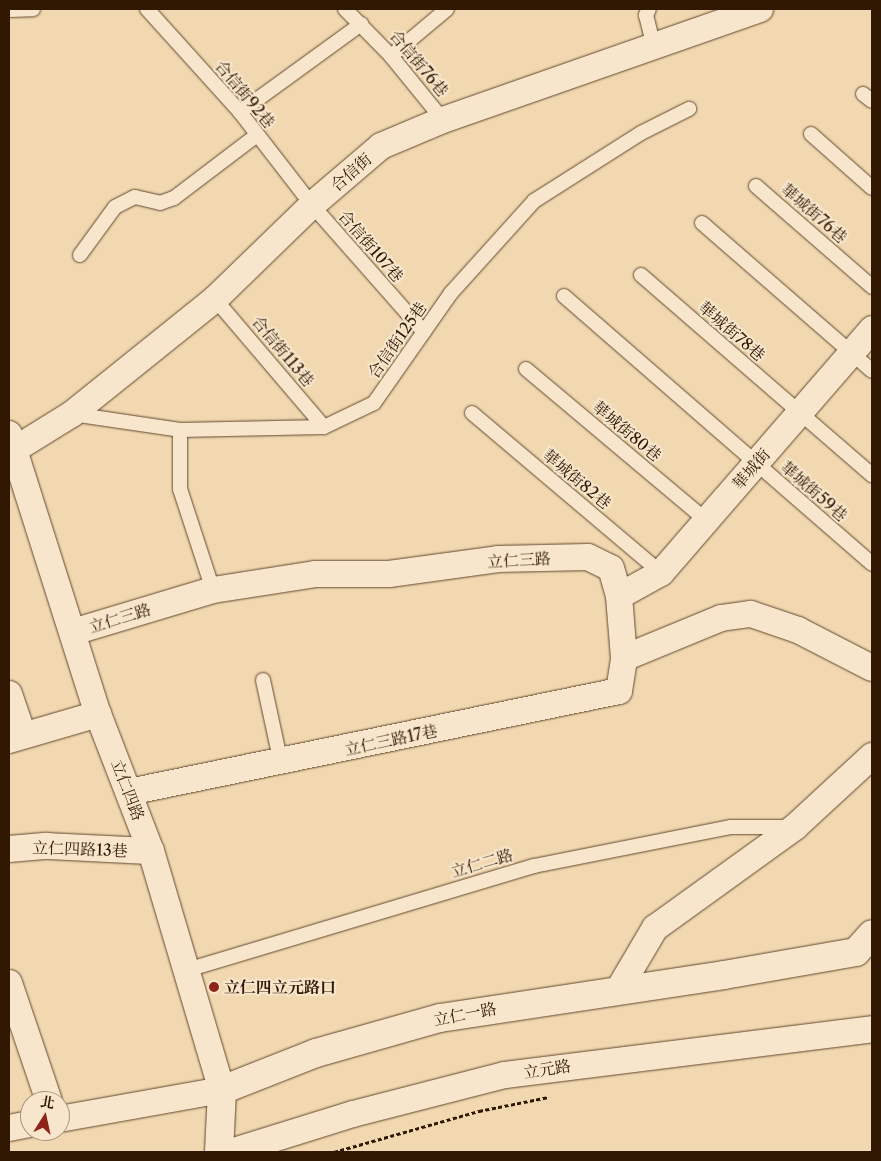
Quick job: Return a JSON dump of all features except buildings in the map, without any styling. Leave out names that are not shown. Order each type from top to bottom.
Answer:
[{"type":"street","name":"合信街","points":[[10,446],[72,414],[215,298],[312,206],[381,146],[443,120],[760,9]]},
{"type":"street","name":"華城街","points":[[619,596],[661,573],[872,329]]},
{"type":"street","name":"立仁四路","points":[[10,446],[73,632],[98,714],[152,851],[222,1090],[219,1152]]},
{"type":"street","name":"立仁三路","points":[[73,632],[212,590],[315,574],[389,574],[498,559],[588,557],[611,568],[619,596],[624,658]]},
{"type":"street","points":[[624,658],[721,618],[751,614],[798,630],[872,668]]},
{"type":"street","name":"立仁三路17巷","points":[[129,792],[281,763],[619,691],[624,658]]},
{"type":"street","points":[[9,694],[16,738],[98,714]]},
{"type":"street","points":[[619,989],[655,928],[795,827],[872,756]]},
{"type":"street","name":"立仁四路13巷","points":[[9,849],[46,846],[152,851]]},
{"type":"street","name":"立仁一路","points":[[70,1117],[222,1090],[316,1054],[404,1027],[513,1004],[724,976],[867,945]]},
{"type":"street","points":[[9,983],[46,1091]]},
{"type":"street","name":"立元路","points":[[230,1152],[353,1114],[505,1075],[872,1029]]},
{"type":"lane","points":[[9,10],[33,9]]},
{"type":"lane","name":"合信街92巷","points":[[147,9],[240,112],[312,206]]},
{"type":"lane","name":"合信街76巷","points":[[345,9],[391,56],[443,120]]},
{"type":"lane","points":[[391,56],[447,9]]},
{"type":"lane","points":[[648,9],[646,15],[654,47]]},
{"type":"lane","points":[[240,112],[361,24]]},
{"type":"lane","name":"合信街125巷","points":[[72,414],[180,430],[324,427],[374,404],[451,293],[534,201],[641,133],[689,109]]},
{"type":"lane","points":[[811,134],[872,188]]},
{"type":"lane","points":[[80,255],[116,207],[135,197],[160,203],[174,198],[257,135]]},
{"type":"lane","name":"華城街76巷","points":[[756,186],[872,287]]},
{"type":"lane","name":"合信街107巷","points":[[312,206],[424,332]]},
{"type":"lane","points":[[702,223],[872,371]]},
{"type":"lane","name":"華城街78巷","points":[[640,275],[872,474]]},
{"type":"lane","name":"華城街59巷","points":[[564,296],[872,564]]},
{"type":"lane","name":"合信街113巷","points":[[215,298],[324,427]]},
{"type":"lane","name":"華城街80巷","points":[[526,369],[706,520]]},
{"type":"lane","name":"華城街82巷","points":[[472,413],[661,573]]},
{"type":"lane","points":[[180,430],[180,488],[212,590]]},
{"type":"lane","points":[[263,680],[281,763]]},
{"type":"lane","name":"立仁二路","points":[[187,970],[534,866],[731,827],[795,827]]},
{"type":"path","points":[[334,1152],[479,1111],[552,1096]]},
{"type":"place","name":"立仁四立元路口","points":[[214,987]]}]
